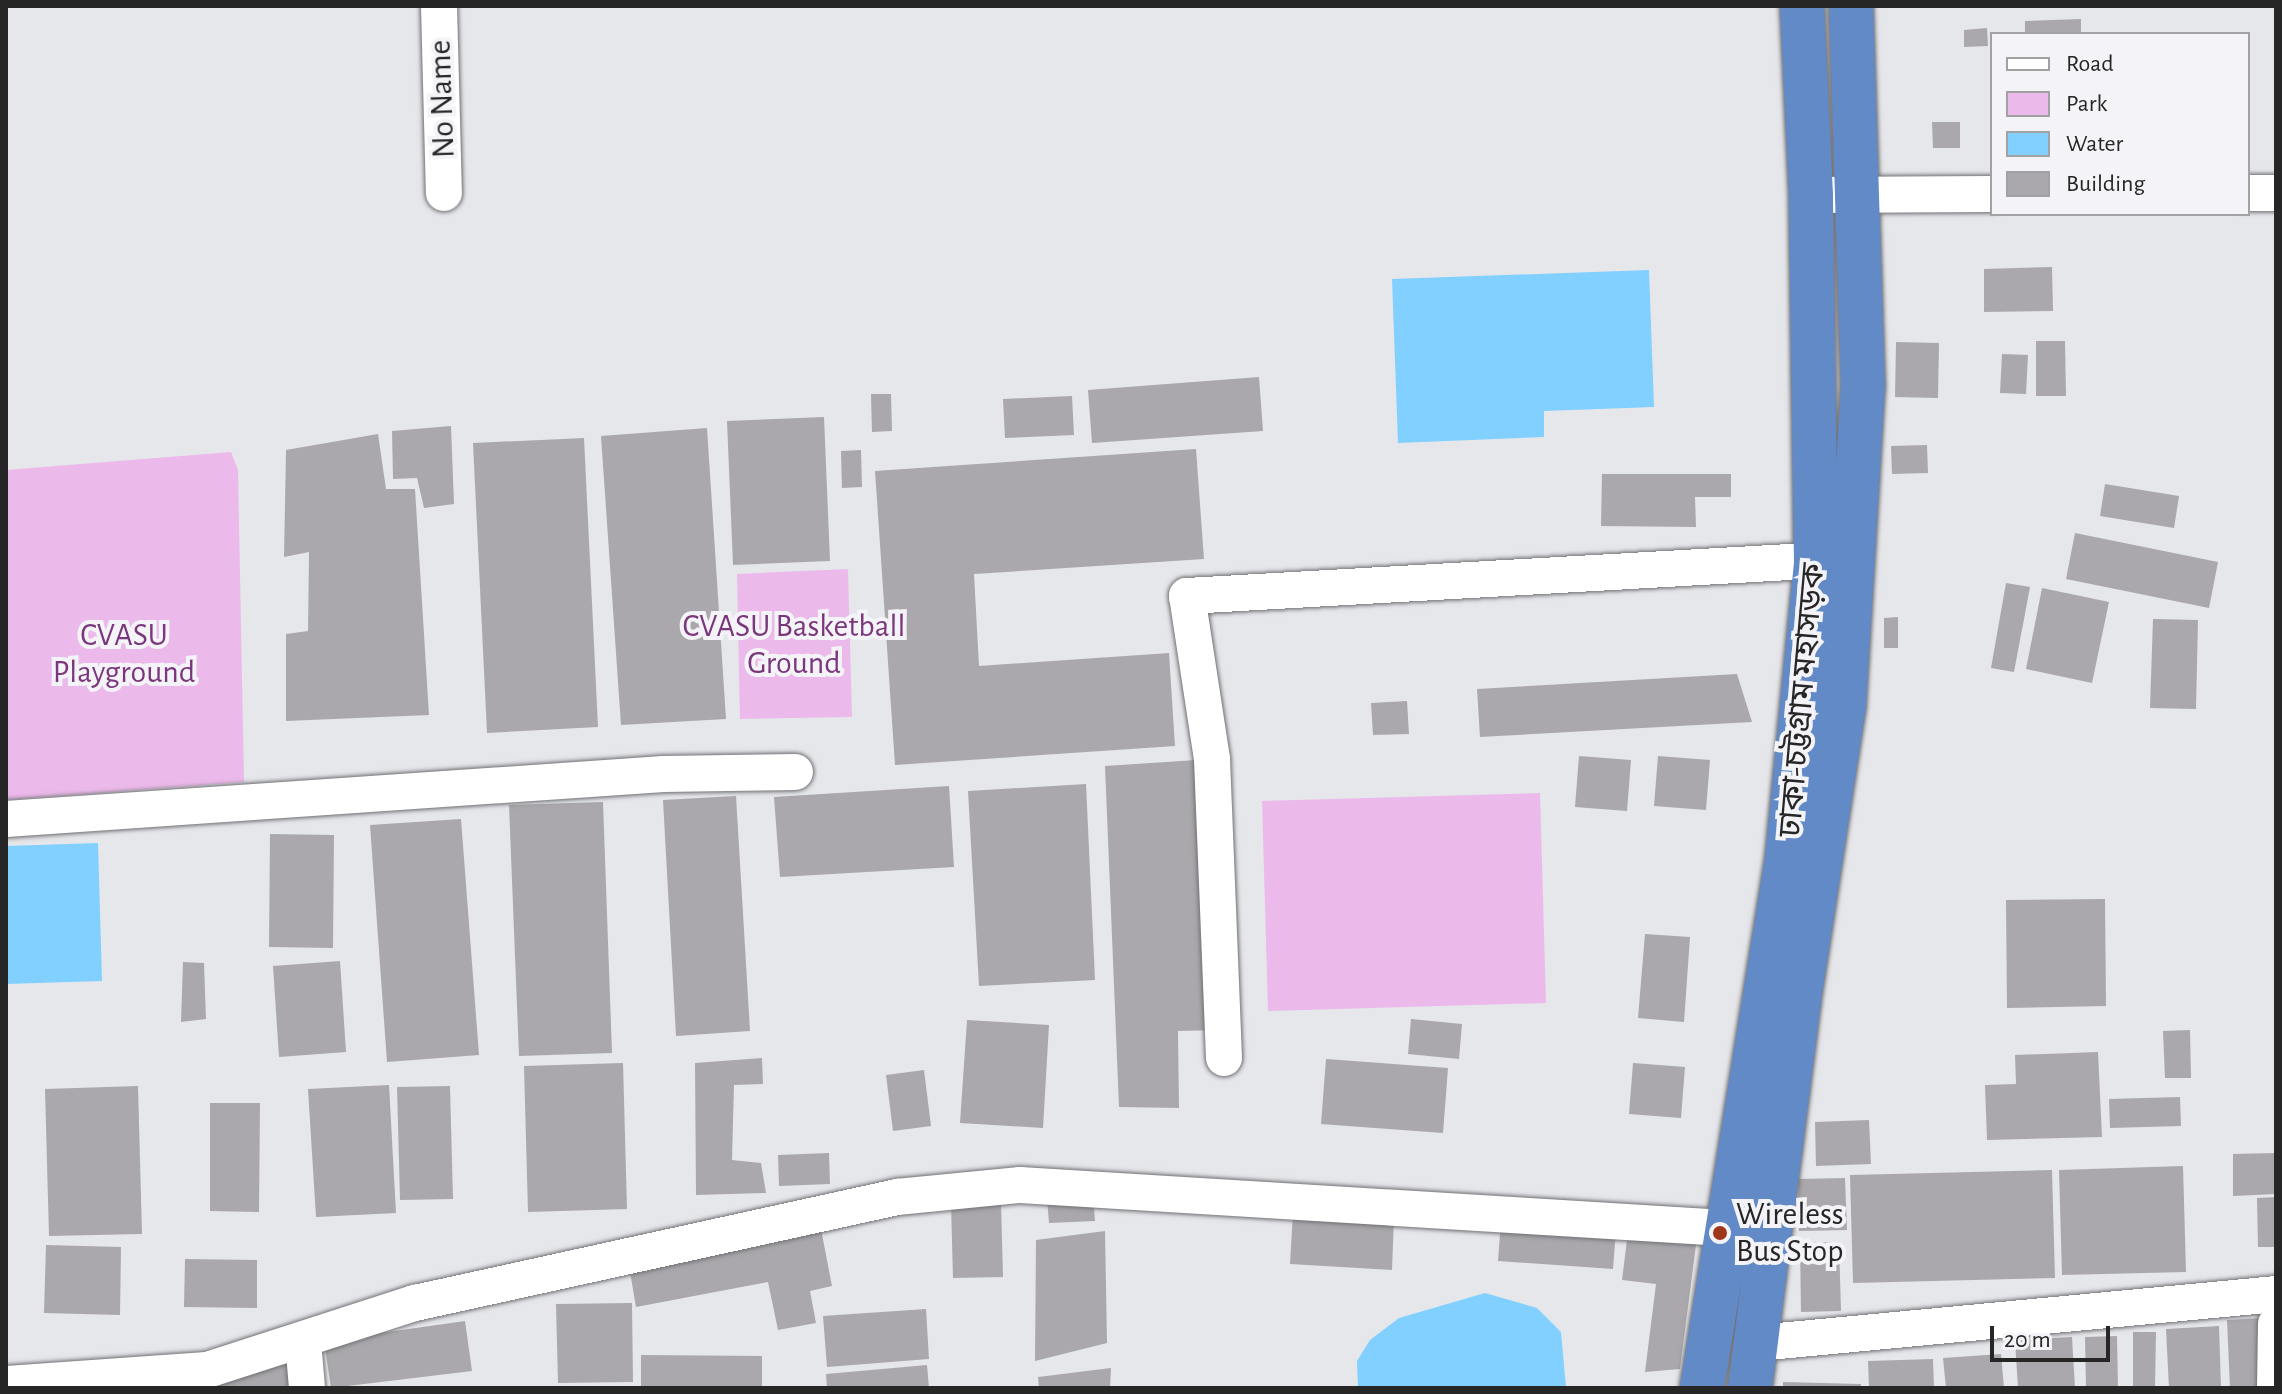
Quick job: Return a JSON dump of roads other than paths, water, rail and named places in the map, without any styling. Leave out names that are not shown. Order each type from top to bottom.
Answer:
[{"type":"highway","name":"ঢাকা-চট্টগ্রাম মহাসড়ক","points":[[1750,1388],[1799,999],[1844,704],[1802,6]]},
{"type":"highway","name":"ঢাকা-চট্টগ্রাম মহাসড়ক","points":[[1702,1388],[1725,1228],[1863,387],[1851,6]]},
{"type":"street","name":"No Name","points":[[439,6],[444,193]]},
{"type":"street","points":[[2250,193],[2276,193]]},
{"type":"street","points":[[1811,195],[1990,194]]},
{"type":"street","points":[[1224,1058],[1212,759],[1187,596],[1834,561]]},
{"type":"street","points":[[6,819],[663,774],[795,772]]},
{"type":"street","points":[[6,1384],[207,1370],[415,1303],[897,1197],[1020,1185],[1725,1228]]},
{"type":"street","points":[[1758,1343],[2276,1294]]},
{"type":"street","points":[[2275,1388],[2276,1324]]},
{"type":"street","points":[[303,1341],[307,1388]]},
{"type":"water","points":[[1649,270],[1654,407],[1544,411],[1544,437],[1398,443],[1392,279]]},
{"type":"water","points":[[98,843],[102,981],[6,984],[6,846]]},
{"type":"water","points":[[1485,1293],[1537,1308],[1561,1332],[1566,1388],[1358,1388],[1357,1361],[1370,1340],[1399,1318]]},
{"type":"place","name":"Wireless Bus Stop","points":[[1720,1233]]},
{"type":"park label","name":"CVASU Basketball Ground","points":[[794,646]]},
{"type":"park label","name":"CVASU Playground","points":[[124,654]]}]
